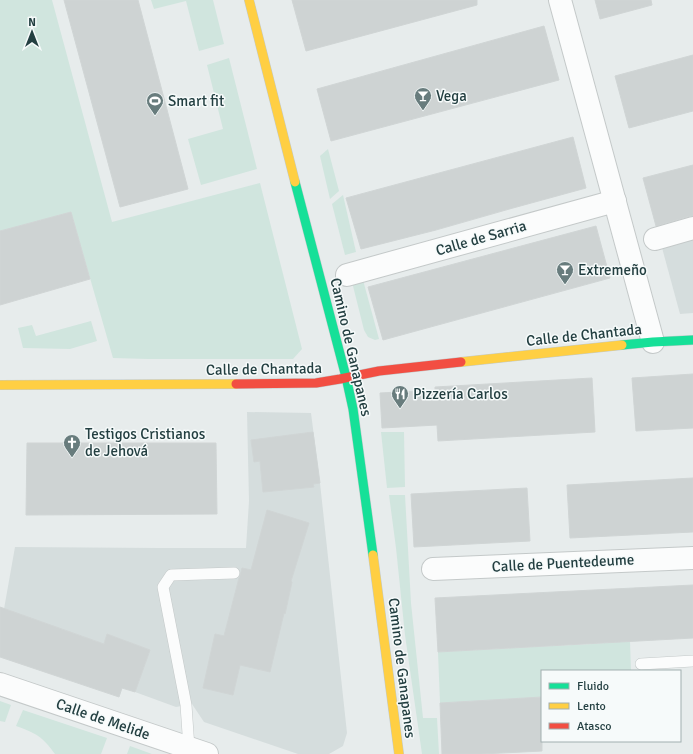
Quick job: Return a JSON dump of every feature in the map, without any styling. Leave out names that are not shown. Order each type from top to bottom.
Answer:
[{"type":"street","name":"Camino de Ganapanes","points":[[249,0],[346,377],[353,410],[399,754]]},
{"type":"street","points":[[560,0],[653,342]]},
{"type":"street","name":"Calle de Sarria","points":[[348,275],[615,201]]},
{"type":"street","points":[[655,239],[693,228]]},
{"type":"street","name":"Calle de Chantada","points":[[0,385],[316,383],[379,371],[653,342],[693,340]]},
{"type":"street","name":"Calle de Puentedeume","points":[[433,569],[693,558]]},
{"type":"street","name":"Calle de Melide","points":[[0,684],[198,751]]},
{"type":"lane","points":[[198,751],[186,705],[163,587],[171,575],[234,573]]},
{"type":"lane","points":[[641,664],[693,661]]},
{"type":"shaded area","points":[[693,235],[693,313],[680,314],[661,244]]},
{"type":"shaded area","points":[[247,412],[311,413],[347,733],[343,746],[329,754],[298,754],[204,722],[192,704],[176,707],[135,692],[150,650],[107,634],[104,644],[4,609],[15,547],[246,548],[249,501]]},
{"type":"green space","points":[[0,0],[52,0],[112,222],[260,183],[302,349],[293,359],[113,358],[71,212],[0,231]]},
{"type":"green space","points":[[151,0],[213,0],[224,44],[199,51],[186,1],[154,9]]},
{"type":"green space","points":[[229,58],[257,169],[201,185],[188,139],[223,129],[207,65]]},
{"type":"green space","points":[[328,149],[339,191],[330,199],[320,156]]},
{"type":"green space","points":[[343,195],[356,252],[345,255],[332,204]]},
{"type":"green space","points":[[363,280],[379,339],[375,340],[368,337],[364,330],[352,282]]},
{"type":"green space","points":[[91,321],[97,341],[70,349],[23,348],[18,328],[32,325],[36,336]]},
{"type":"green space","points":[[381,432],[404,432],[405,487],[387,488]]},
{"type":"green space","points":[[389,495],[405,495],[411,603],[423,718],[437,718],[439,754],[422,754],[405,635]]},
{"type":"green space","points":[[630,641],[631,670],[541,670],[541,697],[440,703],[438,652]]},
{"type":"green space","points":[[0,701],[11,705],[5,722],[0,721]]},
{"type":"green space","points":[[23,710],[107,738],[101,754],[55,754],[47,743],[38,736],[16,726]]},
{"type":"green space","points":[[130,746],[152,754],[127,754]]},
{"type":"building","points":[[64,0],[138,0],[188,189],[120,207]]},
{"type":"building","points":[[292,0],[477,0],[477,5],[306,51]]},
{"type":"building","points":[[595,0],[651,0],[652,5],[600,19]]},
{"type":"building","points":[[544,26],[559,80],[331,141],[317,89]]},
{"type":"building","points":[[693,55],[693,111],[629,128],[615,76]]},
{"type":"building","points":[[573,137],[586,188],[436,230],[361,249],[346,198]]},
{"type":"building","points":[[693,165],[693,216],[656,226],[643,178]]},
{"type":"building","points":[[71,212],[90,279],[0,305],[0,231]]},
{"type":"building","points":[[596,226],[610,278],[383,340],[368,287]]},
{"type":"building","points":[[693,374],[693,428],[636,431],[632,378]]},
{"type":"building","points":[[592,378],[595,432],[438,441],[437,425],[382,428],[380,393],[435,390],[435,387]]},
{"type":"building","points":[[313,432],[320,483],[313,484],[314,487],[263,492],[260,461],[254,462],[251,440]]},
{"type":"building","points":[[27,443],[216,443],[217,514],[26,515]]},
{"type":"building","points":[[693,478],[693,532],[570,538],[567,485]]},
{"type":"building","points":[[527,488],[530,541],[414,547],[411,494]]},
{"type":"building","points":[[267,510],[309,523],[291,581],[285,614],[284,613],[270,672],[240,665],[233,695],[203,688],[215,634],[224,636],[242,568],[251,570]]},
{"type":"building","points":[[693,585],[693,638],[438,652],[435,598]]},
{"type":"building","points":[[0,607],[104,644],[107,634],[150,650],[135,692],[122,688],[119,697],[0,657]]},
{"type":"building","points":[[541,697],[542,751],[442,754],[440,703]]},
{"type":"traffic: fast","points":[[295,182],[353,409],[373,555]]},
{"type":"traffic: fast","points":[[622,345],[693,340]]},
{"type":"traffic: slow","points":[[249,0],[295,182]]},
{"type":"traffic: slow","points":[[461,362],[622,345]]},
{"type":"traffic: slow","points":[[0,385],[236,384]]},
{"type":"traffic: slow","points":[[373,555],[399,754]]},
{"type":"traffic: jam","points":[[236,384],[316,383],[379,371],[461,362]]},
{"type":"place","name":"Vega","points":[[423,111]]},
{"type":"place","name":"Smart fit","points":[[155,116]]},
{"type":"place","name":"Extremeño","points":[[565,285]]},
{"type":"place","name":"Pizzería Carlos","points":[[400,409]]},
{"type":"place","name":"Testigos Cristianos de Jehová","points":[[72,458]]}]
